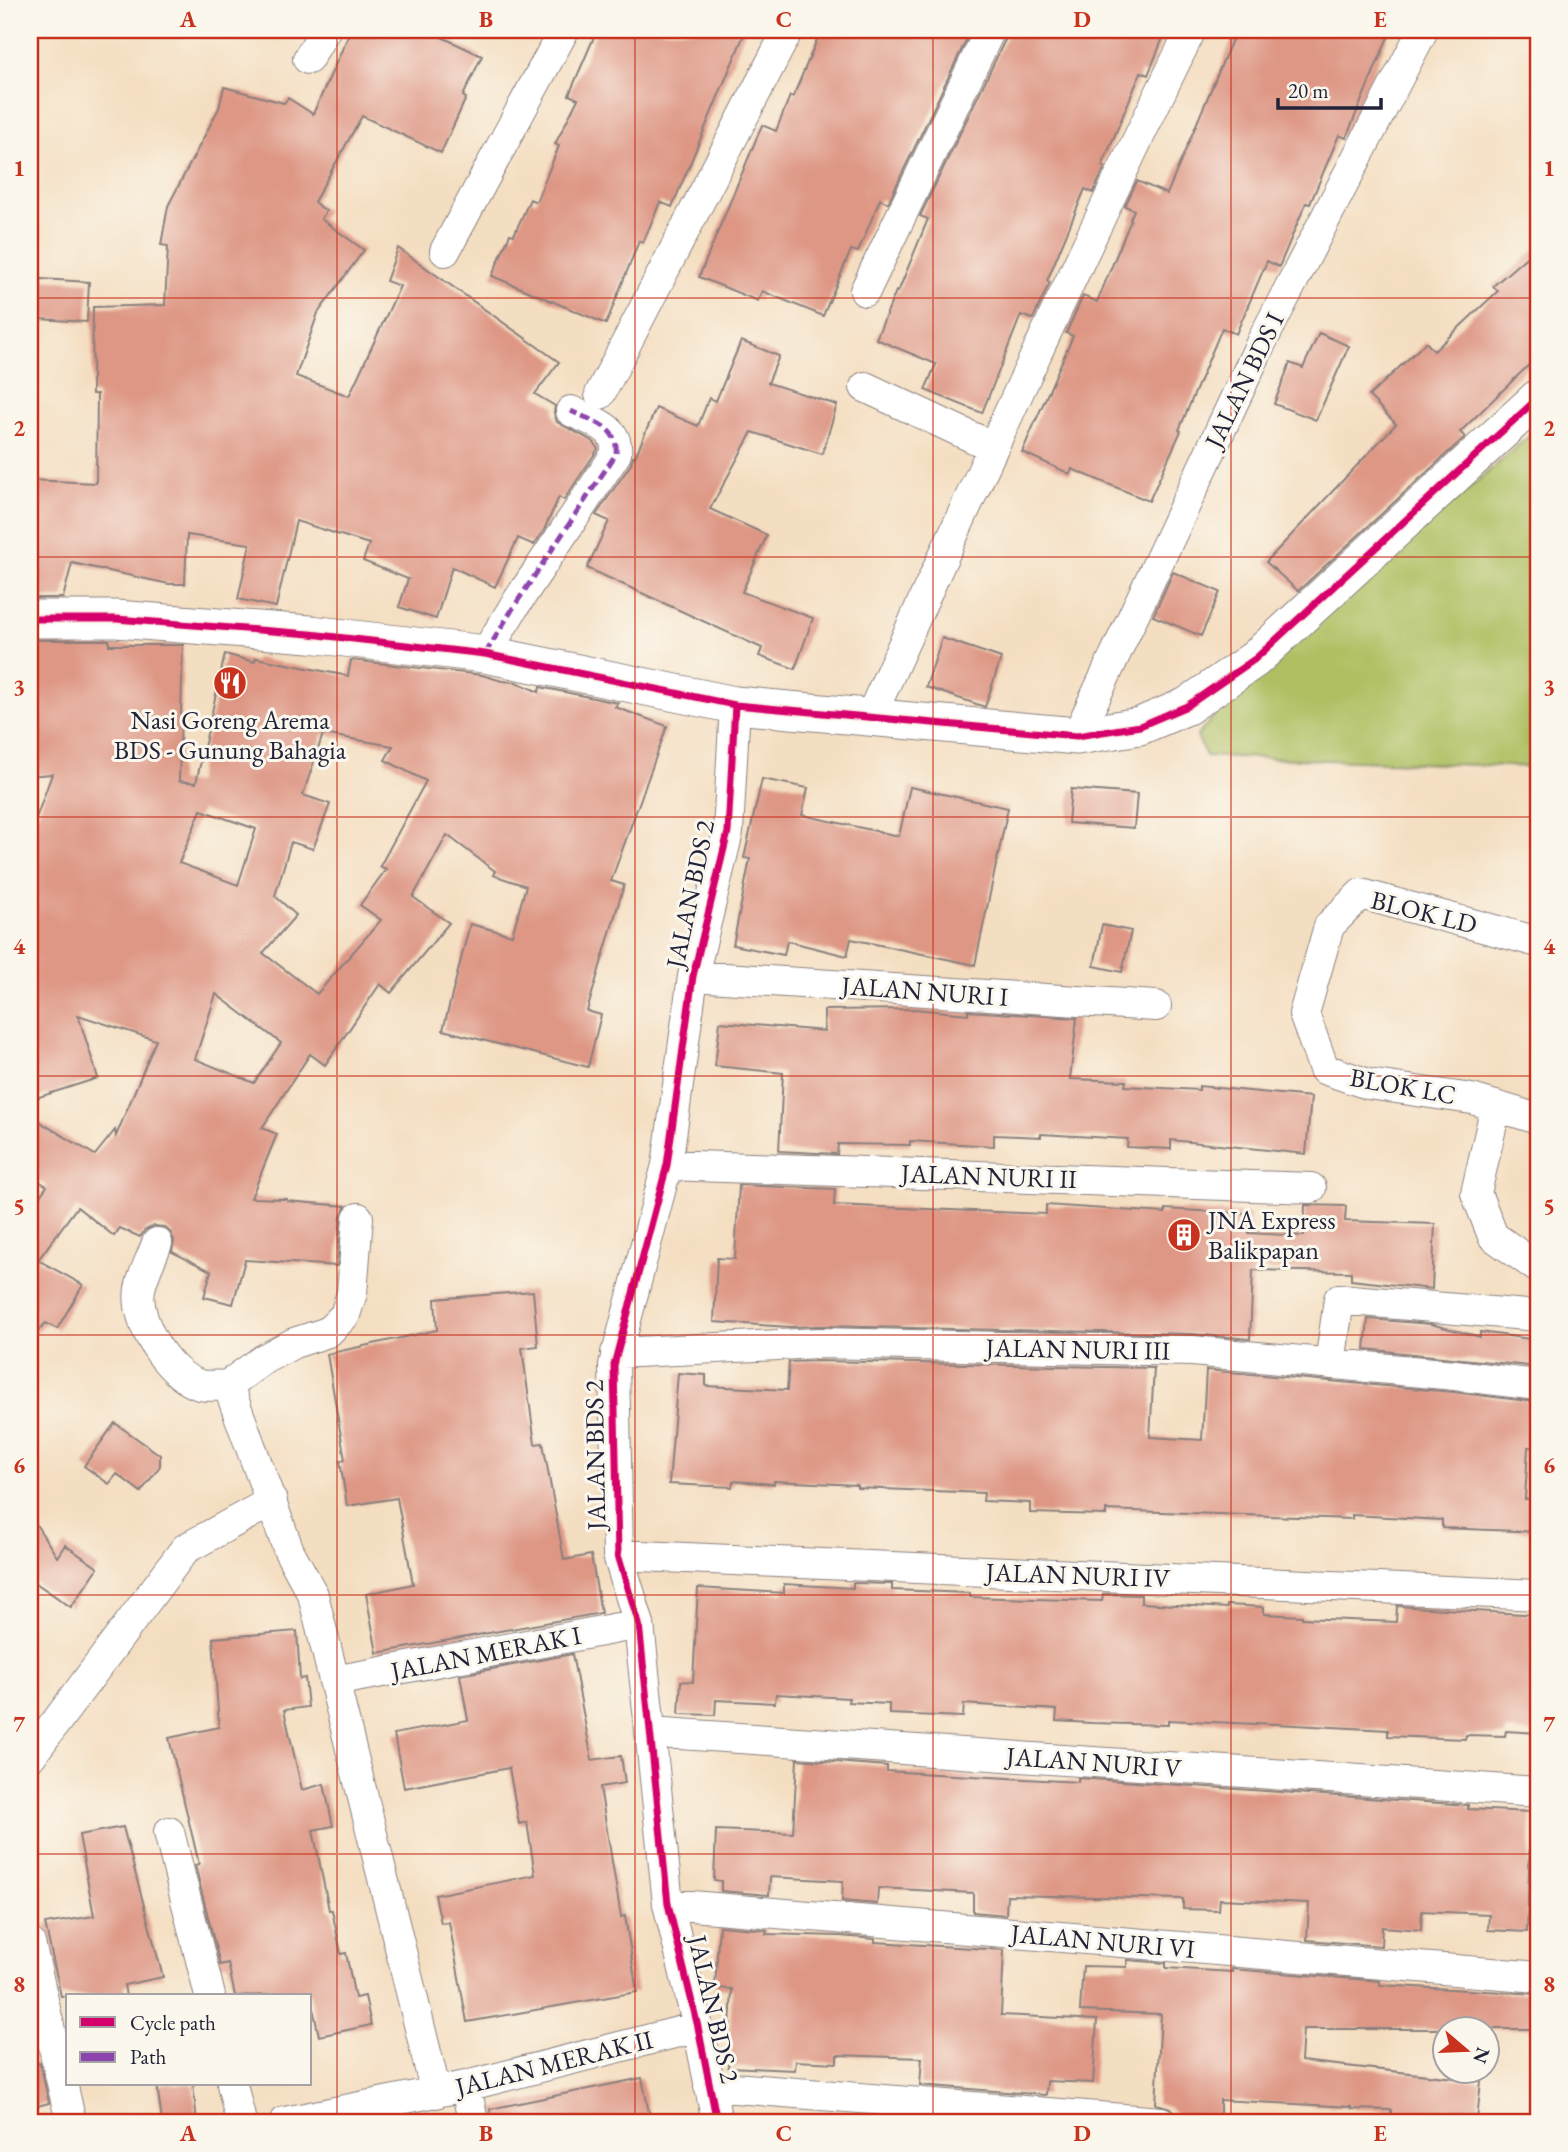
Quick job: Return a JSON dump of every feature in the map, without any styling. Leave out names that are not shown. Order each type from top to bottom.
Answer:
[{"type":"street","points":[[308,59],[325,30]]},
{"type":"street","points":[[445,251],[564,30]]},
{"type":"street","points":[[600,394],[788,30]]},
{"type":"street","points":[[865,291],[990,30]]},
{"type":"street","points":[[870,718],[993,447],[1191,30]]},
{"type":"street","name":"JALAN BDS I","points":[[1077,736],[1262,341],[1423,30]]},
{"type":"street","points":[[865,387],[993,447]]},
{"type":"street","points":[[30,619],[144,621],[310,634],[485,654],[735,705],[1077,736],[1140,726],[1187,706],[1255,659],[1538,398]]},
{"type":"street","points":[[485,654],[616,454],[617,442],[610,430],[571,411]]},
{"type":"street","name":"JALAN BDS 2","points":[[717,2122],[698,2027],[668,1904],[639,1624],[618,1555],[616,1353],[667,1165],[693,976],[728,832],[735,705]]},
{"type":"street","name":"BLOK LD","points":[[1304,1014],[1329,926],[1361,894],[1538,942]]},
{"type":"street","name":"JALAN NURI I","points":[[693,976],[1156,1006]]},
{"type":"street","name":"BLOK LC","points":[[1304,1014],[1324,1069],[1368,1084],[1472,1098],[1538,1119]]},
{"type":"street","points":[[1496,1106],[1476,1193],[1493,1237],[1538,1268]]},
{"type":"street","name":"JALAN NURI II","points":[[667,1165],[1311,1188]]},
{"type":"street","points":[[157,1243],[140,1290],[142,1320],[157,1347],[176,1370],[200,1385],[228,1385],[264,1359],[295,1343],[328,1332],[345,1315],[352,1293],[358,1218]]},
{"type":"street","points":[[1330,1364],[1339,1300],[1538,1316]]},
{"type":"street","name":"JALAN NURI III","points":[[616,1353],[818,1343],[1192,1351],[1538,1385]]},
{"type":"street","points":[[228,1385],[289,1551],[313,1595],[436,2092]]},
{"type":"street","points":[[30,1758],[185,1549],[272,1501]]},
{"type":"street","name":"JALAN NURI IV","points":[[618,1555],[1538,1595]]},
{"type":"street","name":"JALAN MERAK I","points":[[334,1681],[639,1624]]},
{"type":"street","name":"JALAN NURI V","points":[[650,1732],[1538,1792]]},
{"type":"street","points":[[169,1832],[210,1994]]},
{"type":"street","name":"JALAN NURI VI","points":[[668,1904],[1538,1977]]},
{"type":"street","points":[[30,1943],[71,2122]]},
{"type":"street","name":"JALAN MERAK II","points":[[285,2122],[466,2086],[698,2027]]},
{"type":"street","points":[[709,2085],[1161,2122]]},
{"type":"street","points":[[233,2086],[242,2122]]},
{"type":"street","points":[[466,2086],[473,2122]]},
{"type":"green space","points":[[1538,428],[1538,767],[1206,756],[1197,736],[1225,703]]},
{"type":"building","points":[[351,30],[427,30],[482,56],[441,153],[362,116],[314,202],[326,211],[321,219],[364,250],[318,313],[296,376],[349,396],[400,286],[386,281],[398,248],[559,362],[535,394],[555,406],[557,422],[593,441],[598,449],[564,500],[559,497],[534,545],[518,538],[495,587],[452,567],[436,619],[399,607],[408,579],[363,561],[369,544],[296,521],[276,607],[238,599],[250,544],[187,535],[185,584],[169,584],[72,563],[63,598],[30,598],[30,480],[96,483],[97,394],[92,394],[93,307],[165,305],[168,246],[161,245],[168,206],[219,108],[224,87],[284,103],[288,98],[313,114]]},
{"type":"building","points":[[597,30],[746,30],[672,207],[660,202],[643,243],[639,241],[606,324],[492,276],[510,234],[514,235],[530,199],[536,202],[559,146],[555,144],[578,99],[569,95]]},
{"type":"building","points":[[821,30],[971,30],[888,203],[880,199],[858,252],[851,250],[823,316],[762,291],[758,301],[699,277],[762,125],[776,131]]},
{"type":"building","points":[[1007,30],[1166,30],[1148,75],[1141,72],[1093,193],[1085,189],[1033,319],[1021,315],[982,413],[925,390],[936,364],[876,339],[928,219],[920,216],[1006,38]]},
{"type":"building","points":[[1236,30],[1391,30],[1346,138],[1339,135],[1310,204],[1306,203],[1279,267],[1267,261],[1236,334],[1222,328],[1179,430],[1181,431],[1149,501],[1072,469],[1070,474],[1022,452],[1073,336],[1066,333],[1083,296],[1097,302],[1131,220],[1134,210],[1125,206],[1137,181],[1167,194]]},
{"type":"building","points":[[1538,247],[1538,356],[1460,432],[1465,437],[1298,591],[1266,562],[1396,424],[1369,396],[1426,342],[1434,351],[1498,291],[1493,286]]},
{"type":"building","points":[[41,279],[89,282],[87,322],[38,319]]},
{"type":"building","points":[[1319,333],[1349,346],[1316,420],[1274,404],[1290,363],[1303,368]]},
{"type":"building","points":[[741,341],[779,356],[768,383],[837,405],[822,454],[752,432],[710,509],[767,535],[742,592],[813,618],[795,669],[759,656],[762,648],[587,568],[609,521],[596,515],[631,464],[633,456],[635,457],[656,408],[698,426],[709,398],[716,401]]},
{"type":"building","points":[[1173,572],[1220,592],[1201,636],[1153,616]]},
{"type":"building","points":[[942,638],[1001,658],[985,707],[926,687]]},
{"type":"building","points":[[30,640],[109,640],[109,645],[183,645],[179,781],[196,783],[225,654],[254,662],[256,658],[348,676],[351,660],[482,675],[516,682],[539,692],[540,687],[618,703],[615,707],[667,726],[611,881],[624,885],[587,1011],[601,1015],[588,1067],[443,1030],[470,924],[512,935],[526,886],[493,875],[495,871],[447,835],[413,897],[449,923],[391,993],[380,984],[325,1065],[310,1054],[262,1128],[277,1134],[251,1198],[346,1206],[341,1217],[337,1266],[245,1260],[233,1304],[204,1297],[211,1271],[172,1252],[174,1240],[164,1227],[154,1226],[145,1230],[140,1237],[120,1228],[114,1236],[77,1207],[38,1260],[83,1285],[57,1329],[46,1323],[30,1339],[30,1210],[47,1186],[30,1176],[30,1116],[95,1155],[115,1130],[116,1136],[156,1040],[78,1015],[98,1078],[30,1100],[30,835],[52,774],[30,776]],"holes":[[[323,734],[393,746],[385,760],[426,781],[380,866],[386,869],[360,905],[381,920],[317,994],[263,953],[296,915],[275,896],[291,842],[313,849],[330,804],[303,795]],[[201,810],[256,829],[238,885],[179,863]],[[216,994],[281,1043],[254,1083],[195,1059]]]},
{"type":"building","points":[[762,779],[808,788],[802,815],[899,836],[910,787],[1008,808],[975,965],[851,939],[847,956],[787,941],[784,955],[733,945],[750,859],[744,858]]},
{"type":"building","points":[[1071,789],[1137,794],[1134,828],[1068,823]]},
{"type":"building","points":[[1102,925],[1131,931],[1122,972],[1094,966]]},
{"type":"building","points":[[914,1009],[1077,1018],[1070,1079],[1126,1081],[1125,1086],[1199,1090],[1199,1086],[1311,1097],[1306,1154],[1171,1140],[1171,1149],[1127,1147],[1128,1139],[1041,1134],[1041,1137],[994,1135],[994,1146],[910,1141],[910,1145],[838,1144],[837,1154],[779,1151],[783,1073],[715,1066],[720,1022],[824,1031],[824,1010]]},
{"type":"building","points":[[739,1185],[835,1189],[834,1205],[1046,1214],[1046,1205],[1165,1213],[1165,1209],[1250,1214],[1249,1233],[1304,1236],[1305,1205],[1346,1206],[1345,1221],[1435,1224],[1432,1289],[1351,1280],[1351,1272],[1253,1270],[1250,1339],[1192,1334],[790,1327],[714,1322],[717,1258],[735,1259]]},
{"type":"building","points":[[533,1291],[538,1346],[522,1348],[535,1444],[543,1443],[564,1560],[591,1555],[601,1613],[377,1653],[366,1594],[413,1584],[397,1498],[347,1506],[340,1461],[345,1460],[327,1354],[437,1330],[435,1299]]},
{"type":"building","points":[[1368,1319],[1431,1324],[1480,1337],[1480,1332],[1538,1340],[1538,1367],[1365,1349]]},
{"type":"building","points":[[789,1362],[1154,1368],[1150,1437],[1202,1440],[1206,1370],[1536,1402],[1534,1447],[1528,1447],[1525,1499],[1538,1500],[1538,1532],[1442,1528],[1442,1520],[1352,1515],[1352,1519],[1106,1510],[1106,1515],[1030,1513],[1030,1503],[983,1501],[984,1493],[857,1488],[857,1485],[774,1481],[774,1484],[733,1481],[732,1487],[669,1484],[678,1373],[706,1375],[706,1386],[787,1390]]},
{"type":"building","points":[[115,1423],[160,1455],[160,1466],[141,1492],[117,1474],[109,1484],[84,1466]]},
{"type":"building","points":[[30,1515],[57,1557],[65,1545],[98,1568],[71,1607],[30,1579]]},
{"type":"building","points":[[853,1583],[892,1584],[892,1590],[970,1593],[970,1597],[1102,1601],[1103,1594],[1141,1595],[1141,1603],[1227,1608],[1227,1605],[1264,1607],[1264,1614],[1302,1618],[1396,1622],[1397,1606],[1538,1615],[1538,1733],[1506,1731],[1505,1736],[1466,1735],[1465,1739],[1388,1736],[1388,1730],[1256,1723],[1168,1720],[1168,1725],[1092,1723],[1056,1721],[1057,1710],[964,1704],[963,1717],[889,1714],[889,1704],[848,1702],[849,1698],[776,1694],[775,1703],[716,1700],[715,1715],[679,1714],[681,1681],[693,1682],[698,1588],[784,1593],[784,1584],[853,1588]]},
{"type":"building","points":[[297,1631],[300,1679],[305,1678],[308,1707],[284,1710],[302,1790],[324,1784],[333,1826],[313,1830],[341,1954],[346,1953],[355,1998],[365,1996],[371,2025],[319,2036],[312,1994],[235,1994],[228,1963],[220,1965],[195,1865],[199,1864],[169,1738],[219,1727],[213,1638]]},
{"type":"building","points":[[572,1654],[592,1760],[621,1756],[625,1783],[600,1787],[621,1917],[625,1916],[637,1992],[467,2022],[449,1922],[441,1923],[435,1895],[535,1875],[527,1822],[519,1824],[509,1768],[404,1788],[394,1734],[468,1720],[460,1675]]},
{"type":"building","points":[[797,1759],[887,1766],[887,1771],[1078,1782],[1078,1778],[1468,1805],[1468,1809],[1531,1812],[1527,1932],[1488,1930],[1489,1914],[1422,1911],[1421,1930],[1382,1927],[1381,1946],[1307,1940],[1309,1903],[1220,1899],[1219,1910],[1183,1909],[1183,1899],[1007,1895],[1006,1915],[973,1912],[973,1893],[878,1888],[877,1904],[842,1901],[843,1881],[770,1877],[769,1895],[721,1891],[721,1881],[714,1880],[716,1830],[793,1833]]},
{"type":"building","points":[[123,1827],[163,1977],[124,1985],[126,1994],[61,1996],[45,1924],[94,1916],[79,1835]]},
{"type":"building","points":[[719,1926],[767,1930],[766,1934],[840,1936],[875,1939],[875,1942],[1004,1950],[1001,2015],[1097,2020],[1093,2083],[1047,2081],[1046,2095],[920,2085],[922,2058],[837,2055],[837,2063],[796,2061],[795,2070],[728,2067],[732,1989],[715,1988]]},
{"type":"building","points":[[1127,1960],[1166,1963],[1166,1968],[1232,1972],[1232,1969],[1380,1981],[1380,1985],[1538,1994],[1538,2029],[1502,2029],[1502,2016],[1432,2016],[1432,2029],[1303,2029],[1301,2061],[1432,2076],[1432,2086],[1480,2086],[1477,2120],[1431,2115],[1431,2118],[1391,2116],[1391,2110],[1220,2100],[1220,2122],[1178,2122],[1171,2108],[1156,2104],[1161,2014],[1080,2011],[1083,1966],[1127,1967]]},
{"type":"building","points":[[40,2063],[49,2103],[30,2108],[30,2065]]},
{"type":"building","points":[[642,2078],[651,2122],[491,2122],[490,2109]]},
{"type":"building","points":[[157,2086],[193,2086],[197,2122],[162,2122]]},
{"type":"marked path","points":[[485,654],[616,454],[616,445],[609,431],[571,411]]},
{"type":"cycle path","points":[[30,619],[116,619],[310,634],[485,654],[735,705],[1077,736],[1140,726],[1187,706],[1255,659],[1538,398]]},
{"type":"cycle path","points":[[717,2122],[698,2027],[668,1904],[639,1624],[618,1555],[614,1365],[667,1165],[693,976],[728,832],[735,705]]},
{"type":"place","name":"Nasi Goreng Arema BDS - Gunung Bahagia","points":[[230,683]]},
{"type":"place","name":"JNA Express Balikpapan","points":[[1184,1235]]}]
